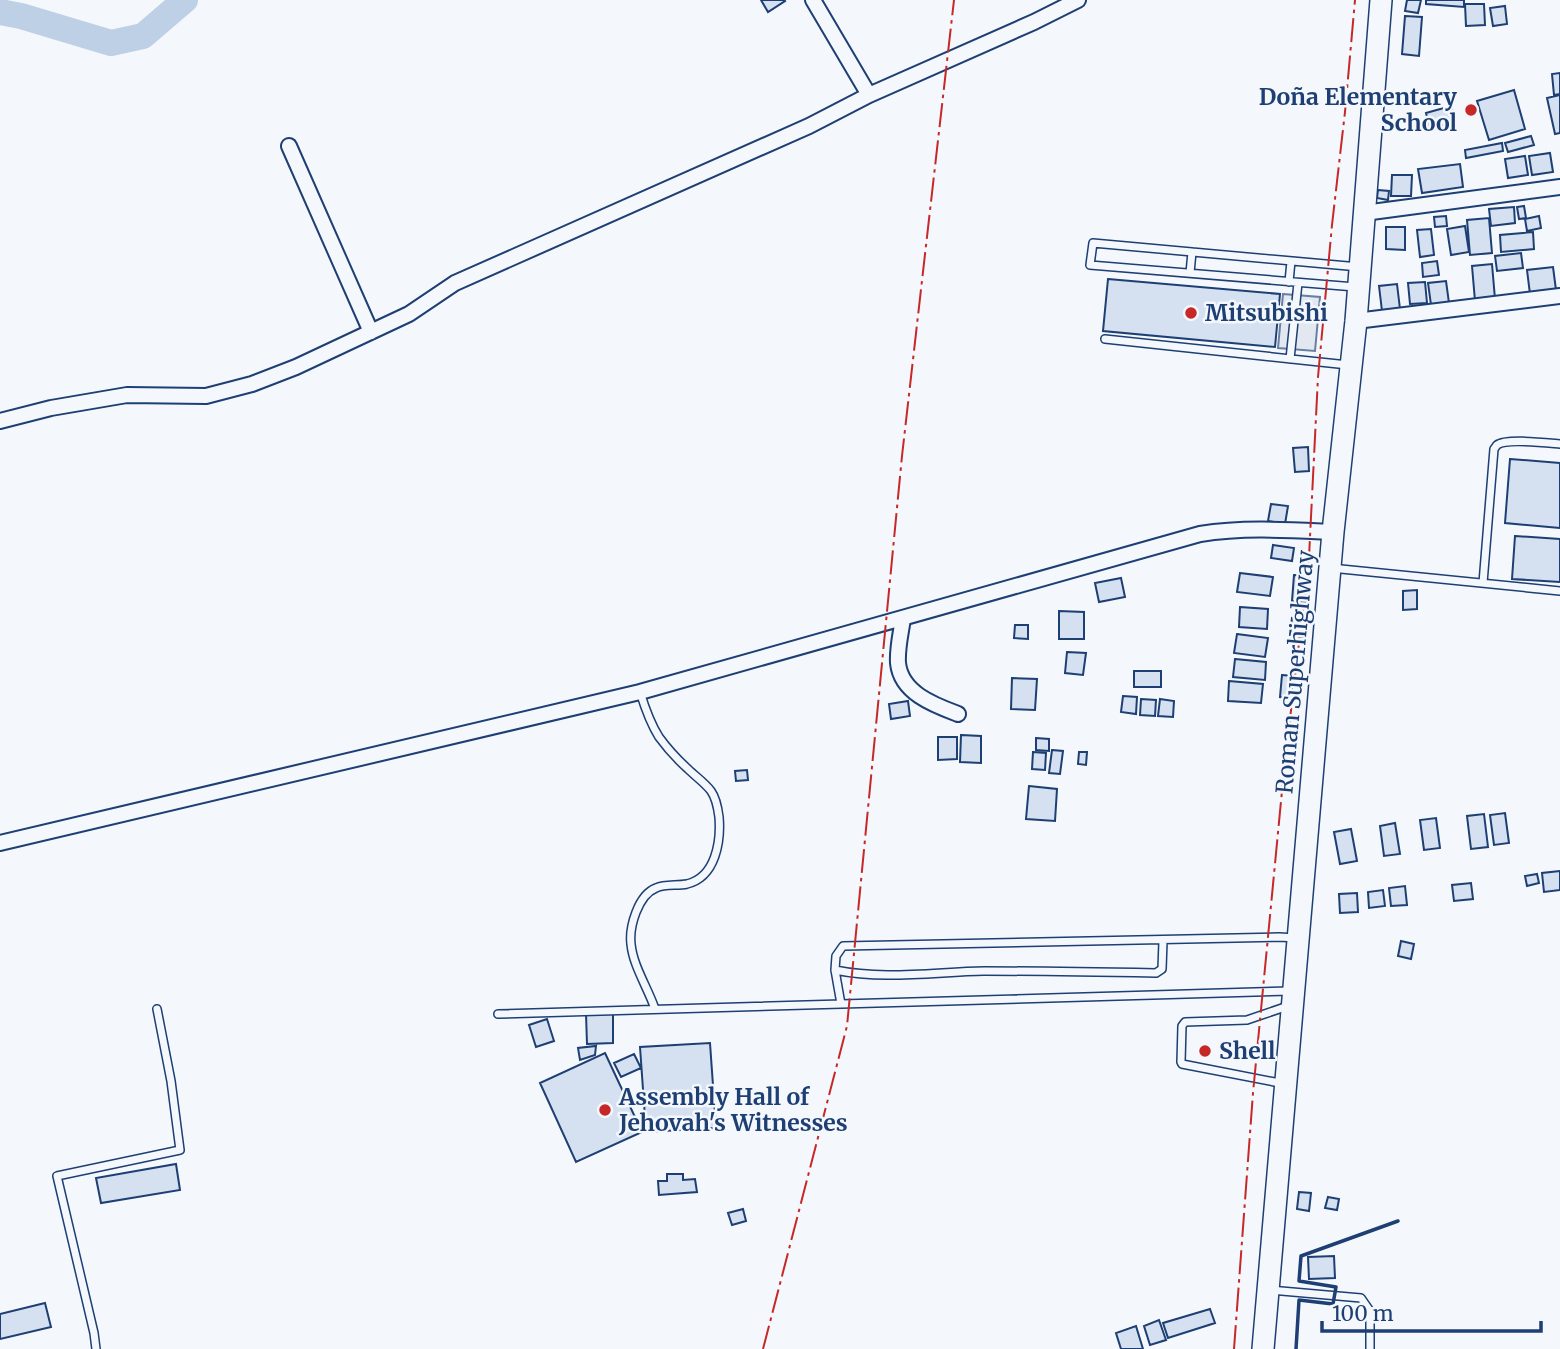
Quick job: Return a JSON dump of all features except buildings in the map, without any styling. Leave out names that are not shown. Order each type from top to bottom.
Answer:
[{"type":"main road","name":"Roman Superhighway","points":[[1263,1349],[1333,532],[1356,321],[1381,0]]},
{"type":"street","points":[[813,0],[869,95]]},
{"type":"street","points":[[0,421],[51,408],[127,395],[206,396],[252,384],[296,367],[409,314],[455,283],[809,126],[869,95],[1078,0]]},
{"type":"street","points":[[289,146],[371,332]]},
{"type":"street","points":[[1364,213],[1560,187]]},
{"type":"street","points":[[1356,321],[1560,296]]},
{"type":"street","points":[[0,844],[640,692],[1200,534],[1249,529],[1333,532]]},
{"type":"street","points":[[903,618],[898,663],[901,676],[921,698],[958,714]]},
{"type":"lane","points":[[1093,243],[1291,261],[1359,277],[1298,283],[1090,265],[1093,243]]},
{"type":"lane","points":[[1190,273],[1192,252]]},
{"type":"lane","points":[[1289,282],[1291,261]]},
{"type":"lane","points":[[1290,359],[1298,283]]},
{"type":"lane","points":[[1105,338],[1351,365]]},
{"type":"lane","points":[[1483,583],[1494,449],[1502,443],[1560,444]]},
{"type":"lane","points":[[1330,568],[1560,591]]},
{"type":"lane","points":[[640,692],[660,738],[711,792],[719,818],[719,840],[711,867],[693,882],[656,888],[646,894],[638,905],[630,943],[655,1009]]},
{"type":"lane","points":[[841,1004],[835,970],[836,956],[843,946],[1298,938]]},
{"type":"lane","points":[[835,970],[848,973],[915,975],[982,971],[1156,973],[1162,969],[1163,941]]},
{"type":"lane","points":[[498,1014],[841,1004],[1293,998]]},
{"type":"lane","points":[[1286,1084],[1182,1064],[1182,1026],[1185,1021],[1247,1020],[1293,998]]},
{"type":"lane","points":[[96,1349],[57,1176],[180,1150],[171,1081],[157,1009]]},
{"type":"lane","points":[[1268,1290],[1361,1298],[1370,1311],[1370,1349]]},
{"type":"shaded area","points":[[1283,294],[1320,297],[1315,351],[1278,348]]},
{"type":"waterway","points":[[0,12],[111,43],[143,36],[185,0]]},
{"type":"wall","points":[[1296,1349],[1299,1300],[1333,1304],[1336,1287],[1299,1281],[1301,1256],[1398,1221]]},
{"type":"power","points":[[763,1349],[847,1026],[902,456],[954,0]]},
{"type":"power","points":[[1234,1349],[1253,1093],[1284,770],[1309,557],[1318,377],[1355,0]]},
{"type":"place","name":"Doña Elementary School","points":[[1471,110]]},
{"type":"place","name":"Mitsubishi","points":[[1191,313]]},
{"type":"place","name":"Shell","points":[[1205,1051]]},
{"type":"place","name":"Assembly Hall of Jehovah's Witnesses","points":[[605,1110]]}]
